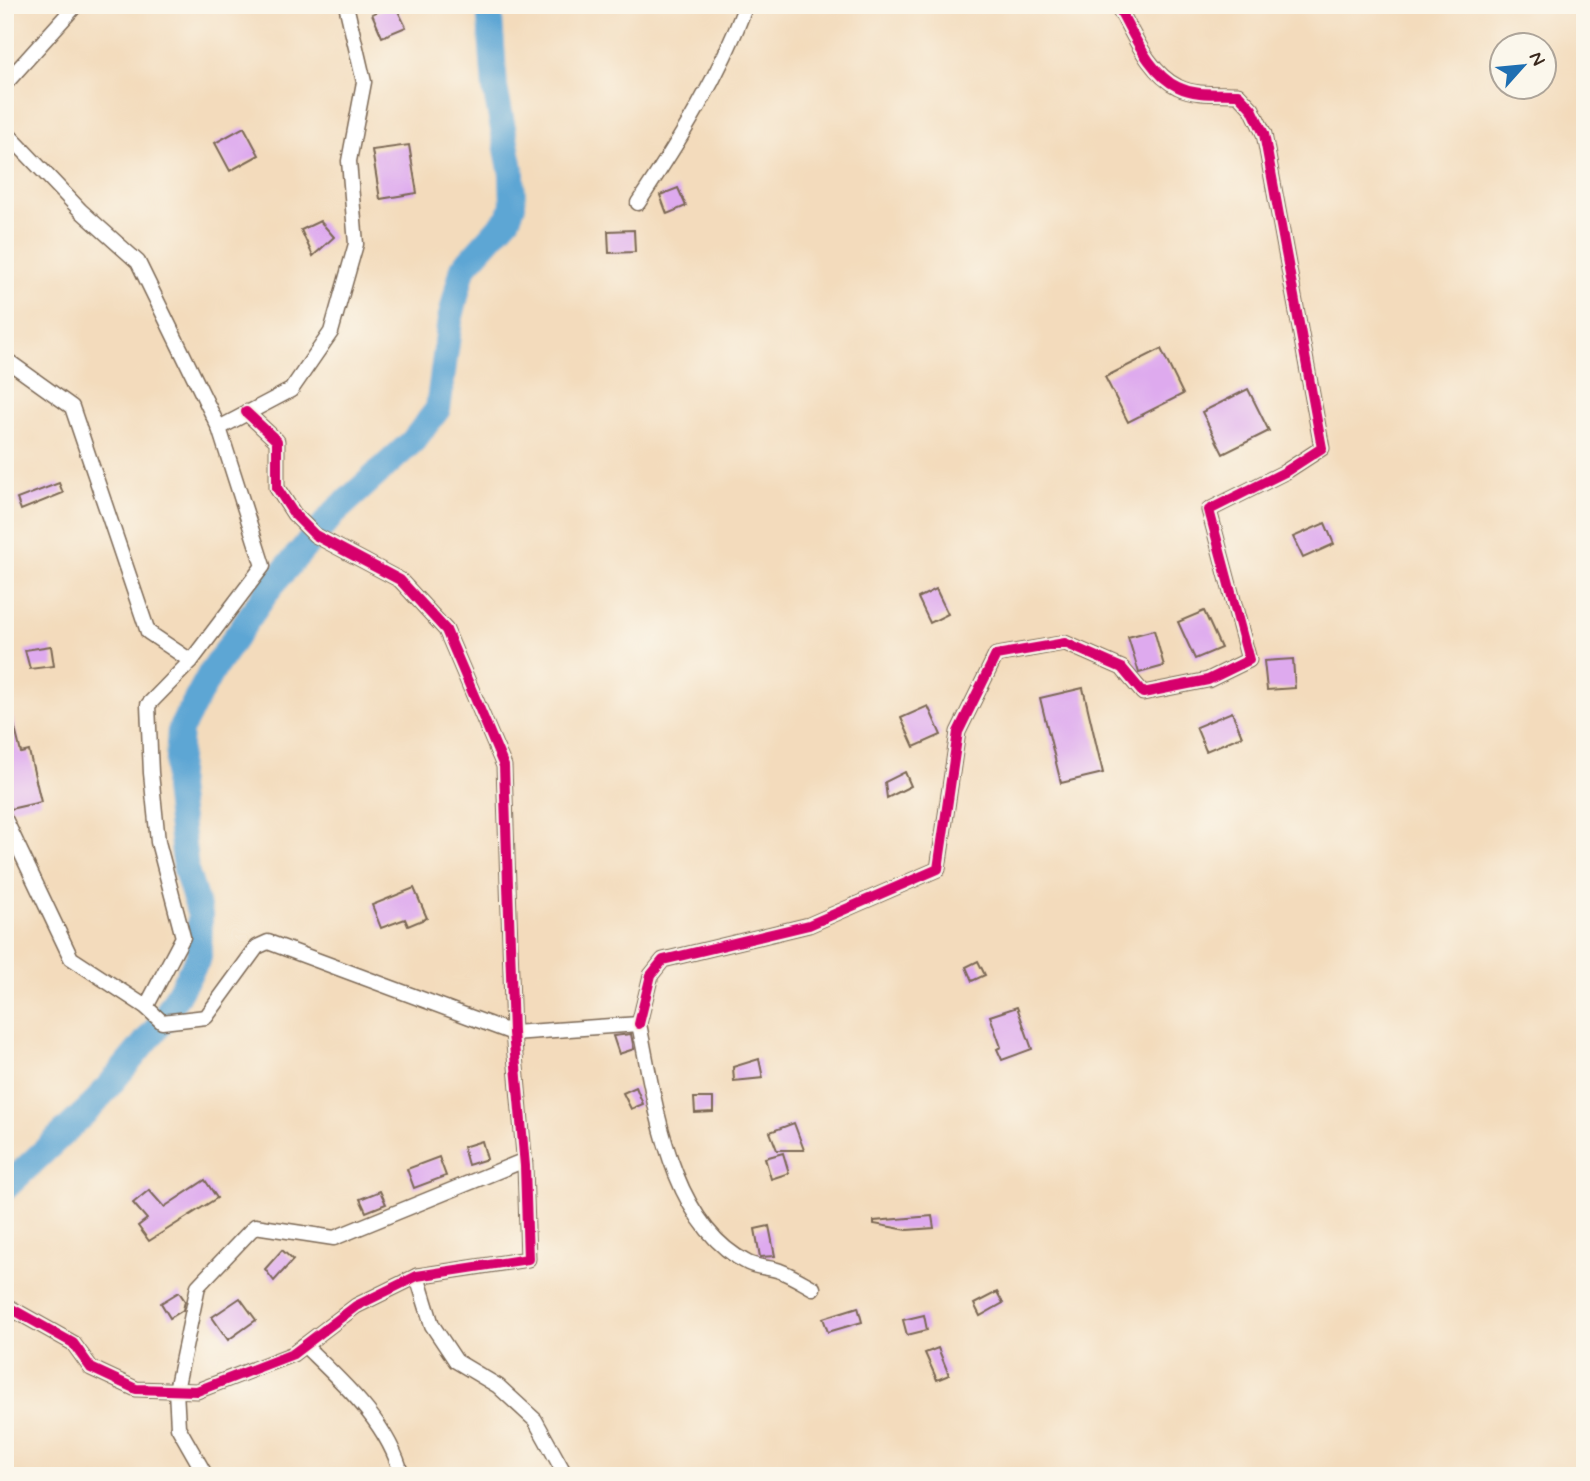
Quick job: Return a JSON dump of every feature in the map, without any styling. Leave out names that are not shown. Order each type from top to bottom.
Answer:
[{"type":"street","points":[[5,84],[76,5]]},
{"type":"street","points":[[219,428],[291,390],[331,332],[356,244],[349,161],[364,82],[346,5]]},
{"type":"street","points":[[638,203],[691,123],[734,37],[746,5]]},
{"type":"street","points":[[813,1288],[779,1271],[749,1264],[716,1237],[682,1193],[664,1140],[639,1024],[651,975],[663,960],[809,925],[938,869],[958,732],[996,655],[1065,643],[1122,668],[1143,693],[1208,680],[1249,660],[1209,510],[1285,472],[1322,448],[1264,134],[1252,109],[1238,94],[1204,93],[1178,87],[1154,68],[1117,5]]},
{"type":"street","points":[[5,131],[81,211],[138,262],[219,428],[263,566],[191,661],[148,705],[158,842],[183,937],[146,1007]]},
{"type":"street","points":[[5,359],[72,407],[148,632],[191,661]]},
{"type":"street","points":[[5,1305],[73,1343],[91,1368],[136,1389],[197,1391],[293,1354],[356,1306],[417,1276],[528,1259],[525,1160],[513,1033],[504,766],[446,630],[400,580],[314,535],[294,514],[277,488],[277,441],[246,412]]},
{"type":"street","points":[[5,819],[71,958],[146,1007],[162,1022],[206,1017],[257,947],[268,942],[513,1033],[639,1024]]},
{"type":"street","points":[[206,1476],[178,1427],[176,1390],[198,1286],[255,1226],[334,1238],[525,1160]]},
{"type":"street","points":[[417,1276],[432,1325],[456,1361],[498,1386],[535,1420],[566,1476]]},
{"type":"street","points":[[304,1345],[357,1397],[396,1450],[402,1476]]},
{"type":"building","points":[[395,5],[406,27],[382,37],[372,14]]},
{"type":"building","points":[[244,127],[259,155],[230,171],[215,143]]},
{"type":"building","points":[[409,145],[417,193],[380,199],[372,150]]},
{"type":"building","points":[[678,188],[686,206],[667,214],[660,195]]},
{"type":"building","points":[[320,221],[334,237],[313,256],[301,230]]},
{"type":"building","points":[[634,230],[635,252],[609,253],[608,231]]},
{"type":"building","points":[[1161,349],[1183,394],[1128,422],[1105,377]]},
{"type":"building","points":[[1248,389],[1269,431],[1223,454],[1202,412]]},
{"type":"building","points":[[59,483],[63,493],[21,510],[17,499]]},
{"type":"building","points":[[1325,523],[1334,544],[1303,558],[1293,537]]},
{"type":"building","points":[[936,589],[948,614],[930,623],[918,598]]},
{"type":"building","points":[[1204,611],[1221,648],[1195,659],[1178,622]]},
{"type":"building","points":[[1154,630],[1164,666],[1139,673],[1128,637]]},
{"type":"building","points":[[51,646],[54,666],[30,669],[25,650]]},
{"type":"building","points":[[1293,659],[1295,688],[1267,690],[1264,661]]},
{"type":"building","points":[[1083,688],[1103,773],[1061,783],[1040,698]]},
{"type":"building","points":[[928,706],[941,735],[914,747],[901,718]]},
{"type":"building","points":[[5,708],[10,708],[21,753],[29,751],[41,802],[10,809],[5,789]]},
{"type":"building","points":[[1232,712],[1242,736],[1206,751],[1196,727]]},
{"type":"building","points":[[905,772],[911,786],[887,798],[885,782]]},
{"type":"building","points":[[414,888],[427,918],[408,926],[405,919],[381,928],[372,905]]},
{"type":"building","points":[[978,961],[985,975],[972,981],[966,967]]},
{"type":"building","points":[[1017,1007],[1032,1049],[1002,1060],[997,1049],[1001,1047],[990,1016]]},
{"type":"building","points":[[631,1034],[634,1049],[619,1054],[613,1036]]},
{"type":"building","points":[[759,1059],[763,1078],[734,1081],[733,1067]]},
{"type":"building","points":[[636,1087],[643,1104],[631,1109],[623,1093]]},
{"type":"building","points":[[694,1098],[713,1098],[713,1112],[695,1113]]},
{"type":"building","points":[[794,1123],[804,1150],[777,1150],[770,1132]]},
{"type":"building","points":[[482,1141],[487,1159],[468,1165],[463,1147]]},
{"type":"building","points":[[783,1153],[789,1173],[771,1179],[765,1158]]},
{"type":"building","points":[[439,1157],[446,1176],[414,1188],[407,1169]]},
{"type":"building","points":[[205,1180],[217,1198],[149,1241],[138,1226],[147,1219],[133,1203],[149,1190],[164,1207]]},
{"type":"building","points":[[380,1191],[386,1204],[366,1212],[360,1199]]},
{"type":"building","points":[[932,1216],[934,1228],[907,1230],[874,1224],[874,1221]]},
{"type":"building","points":[[769,1226],[775,1256],[760,1257],[755,1229]]},
{"type":"building","points":[[282,1250],[293,1260],[274,1281],[265,1269]]},
{"type":"building","points":[[179,1292],[185,1301],[183,1310],[170,1318],[161,1303]]},
{"type":"building","points":[[997,1292],[1003,1303],[980,1316],[974,1304]]},
{"type":"building","points":[[240,1298],[256,1320],[228,1340],[212,1317]]},
{"type":"building","points":[[858,1307],[862,1322],[828,1332],[823,1318]]},
{"type":"building","points":[[924,1315],[927,1330],[907,1335],[903,1320]]},
{"type":"building","points":[[938,1348],[949,1375],[937,1380],[925,1353]]},
{"type":"waterway","points":[[5,1188],[92,1106],[162,1022],[199,957],[200,915],[186,870],[176,788],[180,730],[210,674],[271,586],[335,512],[413,441],[438,409],[450,320],[463,268],[508,218],[513,205],[512,174],[495,88],[489,5]]},
{"type":"cycle path","points":[[639,1024],[651,975],[663,960],[809,925],[938,869],[958,732],[996,655],[1065,643],[1122,668],[1143,693],[1208,680],[1249,660],[1209,510],[1285,472],[1322,448],[1264,134],[1252,109],[1238,94],[1192,92],[1167,81],[1142,51],[1117,5]]},
{"type":"cycle path","points":[[5,1305],[73,1343],[91,1368],[136,1389],[197,1391],[293,1354],[356,1306],[417,1276],[528,1259],[525,1166],[513,1033],[504,766],[446,630],[400,580],[315,535],[294,514],[277,488],[277,441],[246,412]]}]
